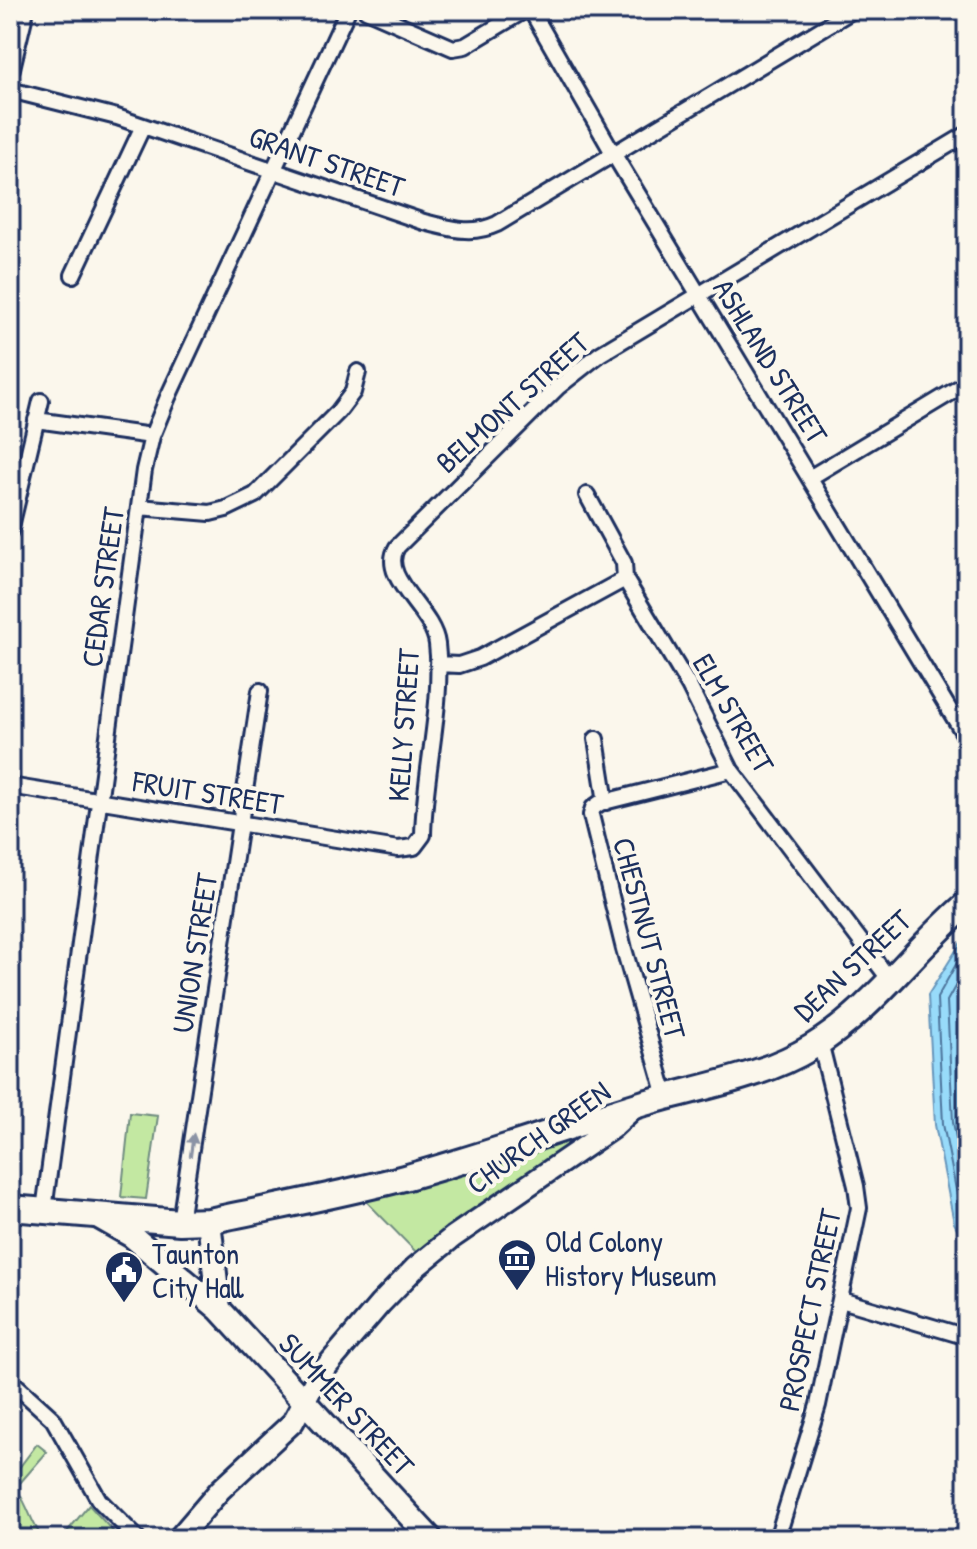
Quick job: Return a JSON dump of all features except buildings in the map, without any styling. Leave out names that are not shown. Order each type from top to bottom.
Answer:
[{"type":"highway","name":"DEAN STREET","points":[[637,1105],[776,1065],[820,1042],[850,1020],[941,926],[967,904]]},
{"type":"highway","name":"CHURCH GREEN","points":[[10,1208],[180,1222],[209,1221],[404,1178],[637,1105]]},
{"type":"main road","name":"CHURCH GREEN","points":[[178,1539],[212,1498],[293,1422],[316,1379],[380,1304],[422,1261],[618,1124],[637,1105]]},
{"type":"main road","name":"SUMMER STREET","points":[[94,1215],[132,1236],[219,1309],[431,1539]]},
{"type":"main road","points":[[209,1221],[219,1309]]},
{"type":"main road","points":[[177,1274],[188,1278],[201,1277],[214,1262]]},
{"type":"street","points":[[10,68],[24,10]]},
{"type":"street","name":"CEDAR STREET","points":[[44,1210],[139,507],[152,436],[348,10]]},
{"type":"street","points":[[366,10],[453,48],[465,46],[525,10]]},
{"type":"street","name":"ASHLAND STREET","points":[[531,10],[613,153],[967,739]]},
{"type":"street","name":"GRANT STREET","points":[[10,90],[143,126],[424,222],[474,232],[497,224],[853,10]]},
{"type":"street","points":[[73,275],[143,126]]},
{"type":"street","name":"BELMONT STREET","points":[[394,553],[401,542],[564,382],[600,354],[967,134]]},
{"type":"street","points":[[139,507],[210,513],[255,495],[338,412],[353,392],[358,372]]},
{"type":"street","points":[[811,477],[967,383]]},
{"type":"street","points":[[10,531],[41,401]]},
{"type":"street","points":[[36,420],[152,436]]},
{"type":"street","name":"ELM STREET","points":[[587,495],[624,563],[625,579],[689,686],[731,770],[890,980]]},
{"type":"street","name":"KELLY STREET","points":[[394,553],[393,570],[396,576],[423,611],[436,635],[438,664],[423,835],[414,847],[398,849]]},
{"type":"street","points":[[438,664],[459,665],[480,658],[625,579]]},
{"type":"street","name":"UNION STREET","points":[[180,1222],[260,691]]},
{"type":"street","points":[[596,739],[606,802],[731,770]]},
{"type":"street","name":"FRUIT STREET","points":[[10,786],[398,849]]},
{"type":"street","name":"CHESTNUT STREET","points":[[606,802],[593,808],[591,824],[666,1096]]},
{"type":"street","name":"PROSPECT STREET","points":[[777,1539],[818,1405],[859,1208],[820,1042]]},
{"type":"street","points":[[841,1300],[967,1337]]},
{"type":"street","points":[[10,1380],[50,1415],[103,1507],[138,1539]]},
{"type":"green space","points":[[130,1113],[158,1116],[146,1199],[121,1197]]},
{"type":"green space","points":[[572,1137],[574,1142],[417,1253],[364,1199]]},
{"type":"green space","points":[[37,1444],[47,1452],[20,1483],[19,1493],[44,1539],[11,1539],[10,1480]]},
{"type":"green space","points":[[89,1505],[120,1539],[61,1539]]},
{"type":"water","points":[[967,933],[967,1028],[963,1049],[967,1067],[967,1247],[954,1223],[935,1125],[928,995]]},
{"type":"place","name":"Old Colony History Museum","points":[[517,1292]]},
{"type":"place","name":"Taunton City Hall","points":[[124,1304]]}]
